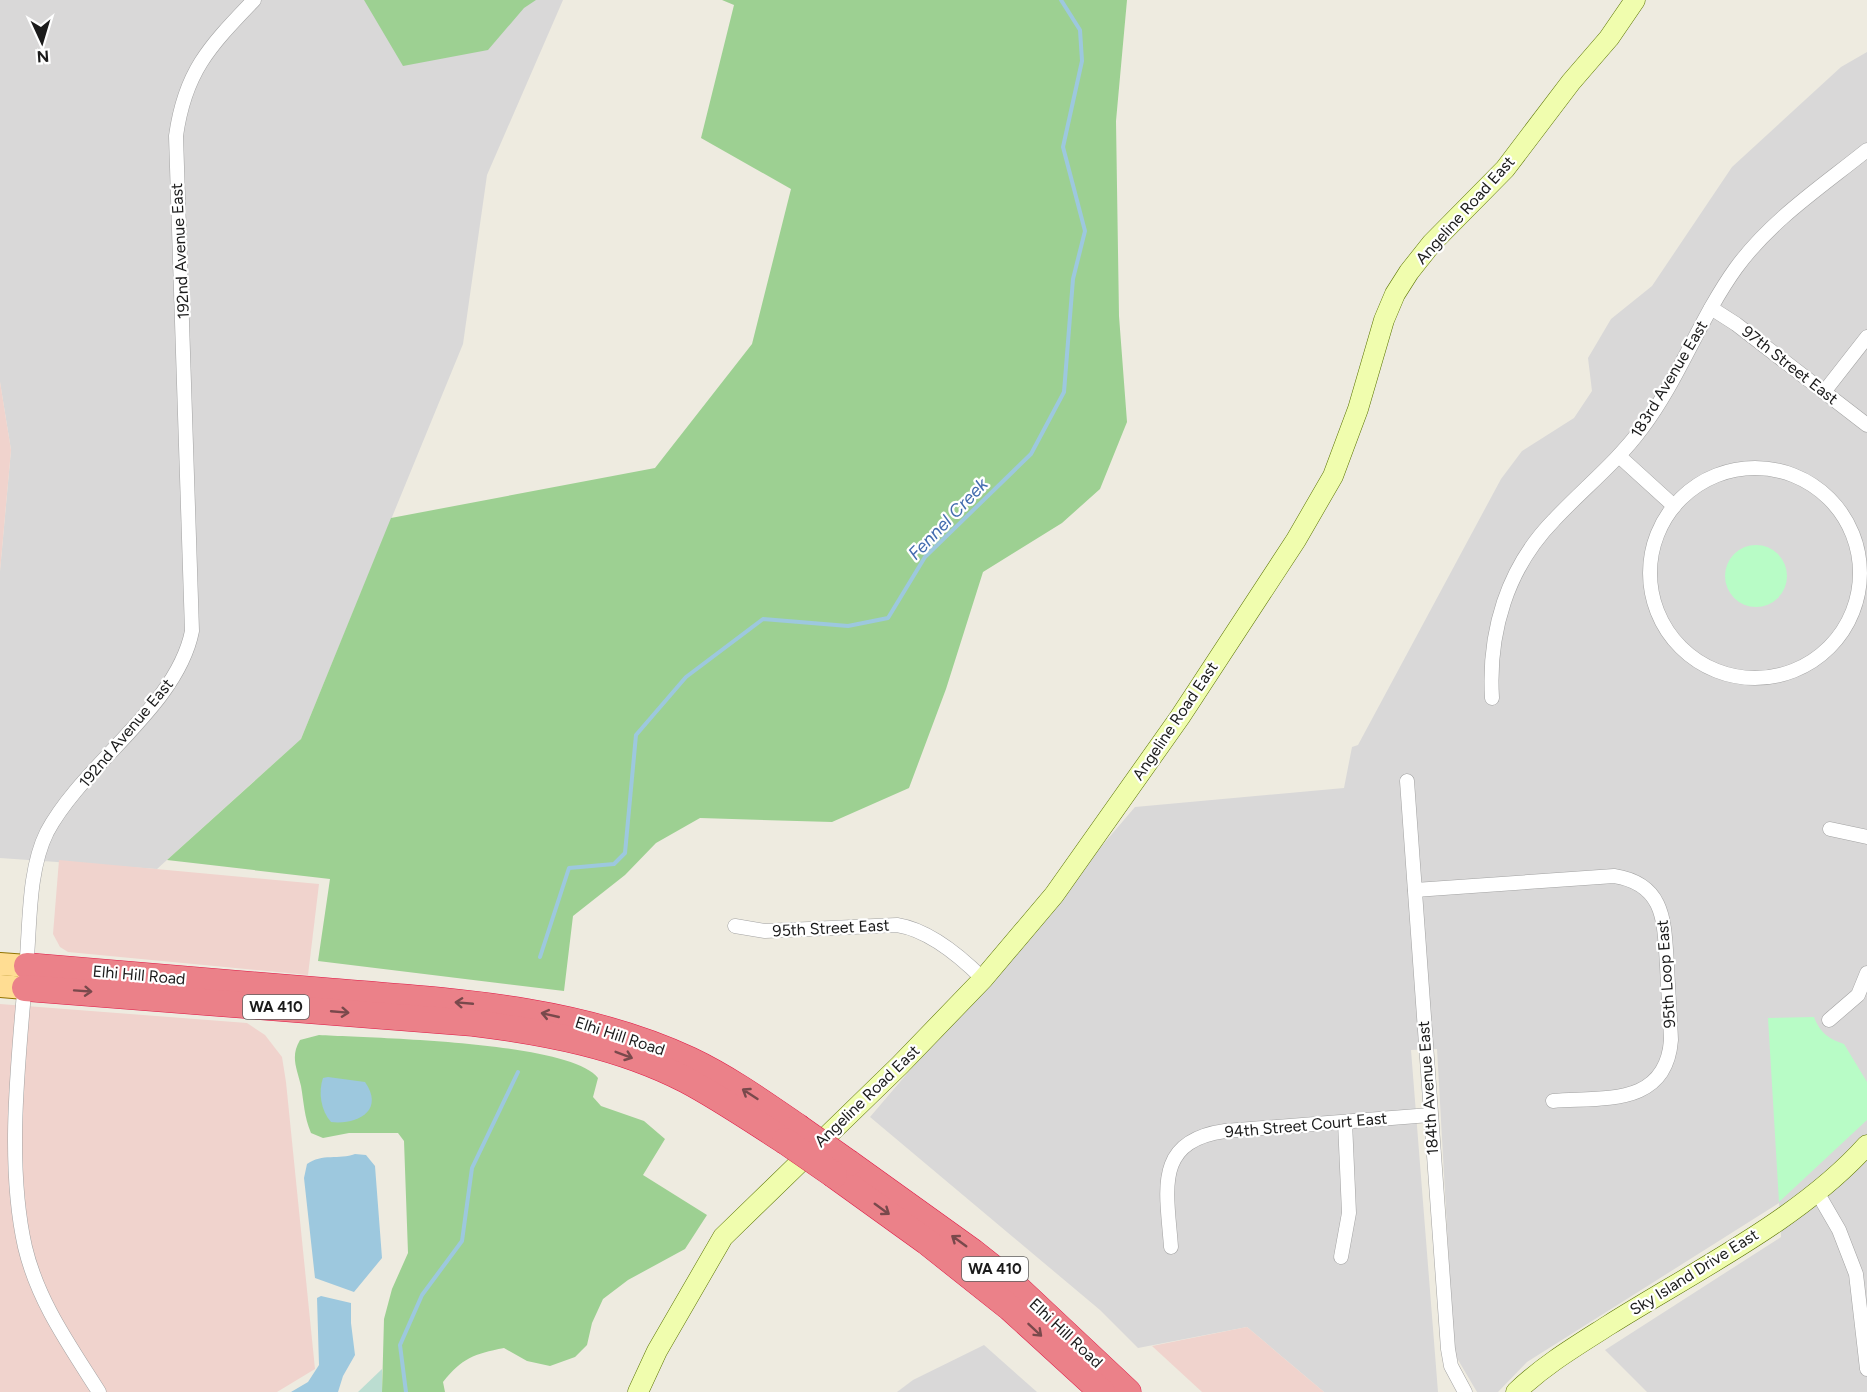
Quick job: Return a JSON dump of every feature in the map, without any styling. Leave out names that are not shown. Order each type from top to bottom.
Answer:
[{"type":"highway","name":"Elhi Hill Road","points":[[17,980],[380,995],[499,1006],[585,1024],[689,1060],[746,1091],[791,1134],[1005,1277],[1128,1392]]},
{"type":"highway","name":"Elhi Hill Road","points":[[841,1169],[1010,1308],[1102,1392]]},
{"type":"main road","name":"Elhi Hill Road","points":[[0,964],[17,980]]},
{"type":"street","name":"192nd Avenue East","points":[[99,1392],[56,1326],[38,1289],[25,1247],[18,1197],[17,980],[37,865],[47,833],[72,797],[173,679],[190,644],[191,596],[176,136],[185,91],[193,73],[204,56],[254,0]]},
{"type":"street","name":"Angeline Road East","points":[[638,1392],[657,1351],[723,1237],[900,1065],[983,979],[1054,895],[1180,717],[1296,540],[1333,476],[1358,409],[1382,328],[1395,294],[1409,272],[1432,243],[1505,169],[1571,82],[1619,26],[1635,0]]},
{"type":"street","name":"183rd Avenue East","points":[[1492,698],[1491,659],[1495,632],[1512,580],[1540,536],[1619,456],[1653,412],[1736,268],[1776,223],[1867,150]]},
{"type":"street","name":"97th Street East","points":[[1711,308],[1736,324],[1867,425]]},
{"type":"street","points":[[1824,392],[1867,337]]},
{"type":"street","points":[[1619,456],[1674,506]]},
{"type":"street","points":[[1746,468],[1778,471],[1811,484],[1827,497],[1851,530],[1860,564],[1855,607],[1838,638],[1814,660],[1777,676],[1736,676],[1710,668],[1695,659],[1672,638],[1663,623],[1653,598],[1650,581],[1653,551],[1658,534],[1674,506],[1699,484],[1723,473],[1746,468]]},
{"type":"street","name":"184th Avenue East","points":[[1407,781],[1448,1349],[1451,1366],[1465,1392]]},
{"type":"street","points":[[1830,829],[1867,837]]},
{"type":"street","name":"95th Loop East","points":[[1414,890],[1614,876],[1632,880],[1643,887],[1655,900],[1664,920],[1671,1040],[1670,1053],[1664,1070],[1650,1086],[1629,1095],[1553,1101]]},
{"type":"street","name":"95th Street East","points":[[735,926],[765,932],[897,925],[907,927],[948,950],[983,979]]},
{"type":"street","points":[[1829,1020],[1858,995],[1867,973]]},
{"type":"street","name":"94th Street Court East","points":[[1171,1247],[1168,1172],[1176,1154],[1191,1141],[1225,1131],[1430,1116]]},
{"type":"street","points":[[1341,1257],[1349,1213],[1345,1122]]},
{"type":"street","name":"Sky Island Drive East","points":[[1516,1392],[1564,1353],[1759,1232],[1817,1192],[1867,1145]]},
{"type":"street","points":[[1817,1192],[1839,1230],[1856,1274],[1861,1302],[1866,1369]]},
{"type":"shaded area","points":[[0,0],[563,0],[487,175],[463,344],[301,739],[157,869],[0,858],[0,571],[11,450],[0,382]]},
{"type":"shaded area","points":[[1867,52],[1867,1392],[1647,1392],[1605,1350],[1781,1237],[1779,1203],[1527,1362],[1498,1392],[1477,1392],[1454,1353],[1437,1049],[1411,1050],[1438,1392],[1324,1392],[1247,1327],[1138,1348],[1100,1310],[870,1117],[1135,807],[1344,788],[1352,747],[1358,745],[1501,479],[1522,451],[1574,418],[1592,391],[1588,358],[1611,319],[1652,286],[1732,167],[1841,67]]},
{"type":"shaded area","points":[[0,382],[11,450],[0,571]]},
{"type":"shaded area","points":[[59,860],[319,884],[308,975],[68,952],[60,947],[53,934]]},
{"type":"shaded area","points":[[0,1004],[247,1023],[265,1035],[282,1057],[286,1082],[315,1369],[277,1392],[0,1392]]},
{"type":"shaded area","points":[[323,1078],[365,1082],[372,1101],[365,1114],[350,1121],[331,1122],[323,1107],[321,1095],[321,1083]]},
{"type":"shaded area","points":[[355,1154],[366,1155],[375,1166],[382,1258],[354,1292],[315,1278],[304,1178],[307,1164],[313,1161]]},
{"type":"shaded area","points":[[321,1296],[351,1303],[355,1355],[343,1376],[338,1392],[291,1392],[308,1382],[319,1365],[317,1298]]},
{"type":"shaded area","points":[[1247,1327],[1324,1392],[1202,1392],[1152,1346]]},
{"type":"shaded area","points":[[984,1345],[1037,1392],[897,1392],[913,1380]]},
{"type":"shaded area","points":[[382,1369],[382,1392],[358,1392]]},
{"type":"green space","points":[[364,0],[536,0],[524,8],[488,50],[403,66]]},
{"type":"green space","points":[[722,0],[1127,0],[1116,121],[1119,316],[1127,422],[1100,489],[1062,523],[983,572],[946,689],[909,788],[832,822],[700,818],[656,843],[625,875],[573,916],[564,991],[318,961],[330,879],[167,860],[301,739],[391,518],[655,468],[752,344],[791,189],[701,138],[734,5]]},
{"type":"green space","points":[[1750,545],[1762,545],[1778,554],[1785,564],[1787,576],[1785,588],[1778,598],[1762,607],[1750,607],[1739,602],[1730,593],[1725,582],[1725,570],[1730,559],[1739,550]]},
{"type":"green space","points":[[1814,1017],[1826,1035],[1844,1044],[1867,1082],[1867,1120],[1779,1202],[1768,1018]]},
{"type":"green space","points":[[319,1035],[422,1040],[510,1049],[549,1056],[580,1066],[598,1078],[593,1097],[601,1106],[644,1121],[665,1139],[643,1175],[707,1215],[685,1249],[628,1280],[603,1299],[592,1323],[587,1345],[575,1357],[550,1366],[527,1361],[504,1348],[484,1352],[456,1367],[443,1382],[445,1392],[382,1392],[384,1319],[392,1289],[408,1253],[404,1141],[398,1133],[349,1133],[323,1138],[311,1133],[296,1068],[295,1052],[300,1040]]},
{"type":"waterway","name":"Fennel Creek","points":[[540,957],[569,868],[614,864],[625,853],[636,735],[686,677],[763,619],[848,626],[888,618],[925,557],[1031,454],[1064,392],[1073,279],[1085,231],[1063,147],[1082,61],[1080,30],[1061,0]]},
{"type":"waterway","name":"Fennel Creek","points":[[406,1392],[400,1345],[422,1295],[462,1241],[472,1168],[518,1072]]}]
